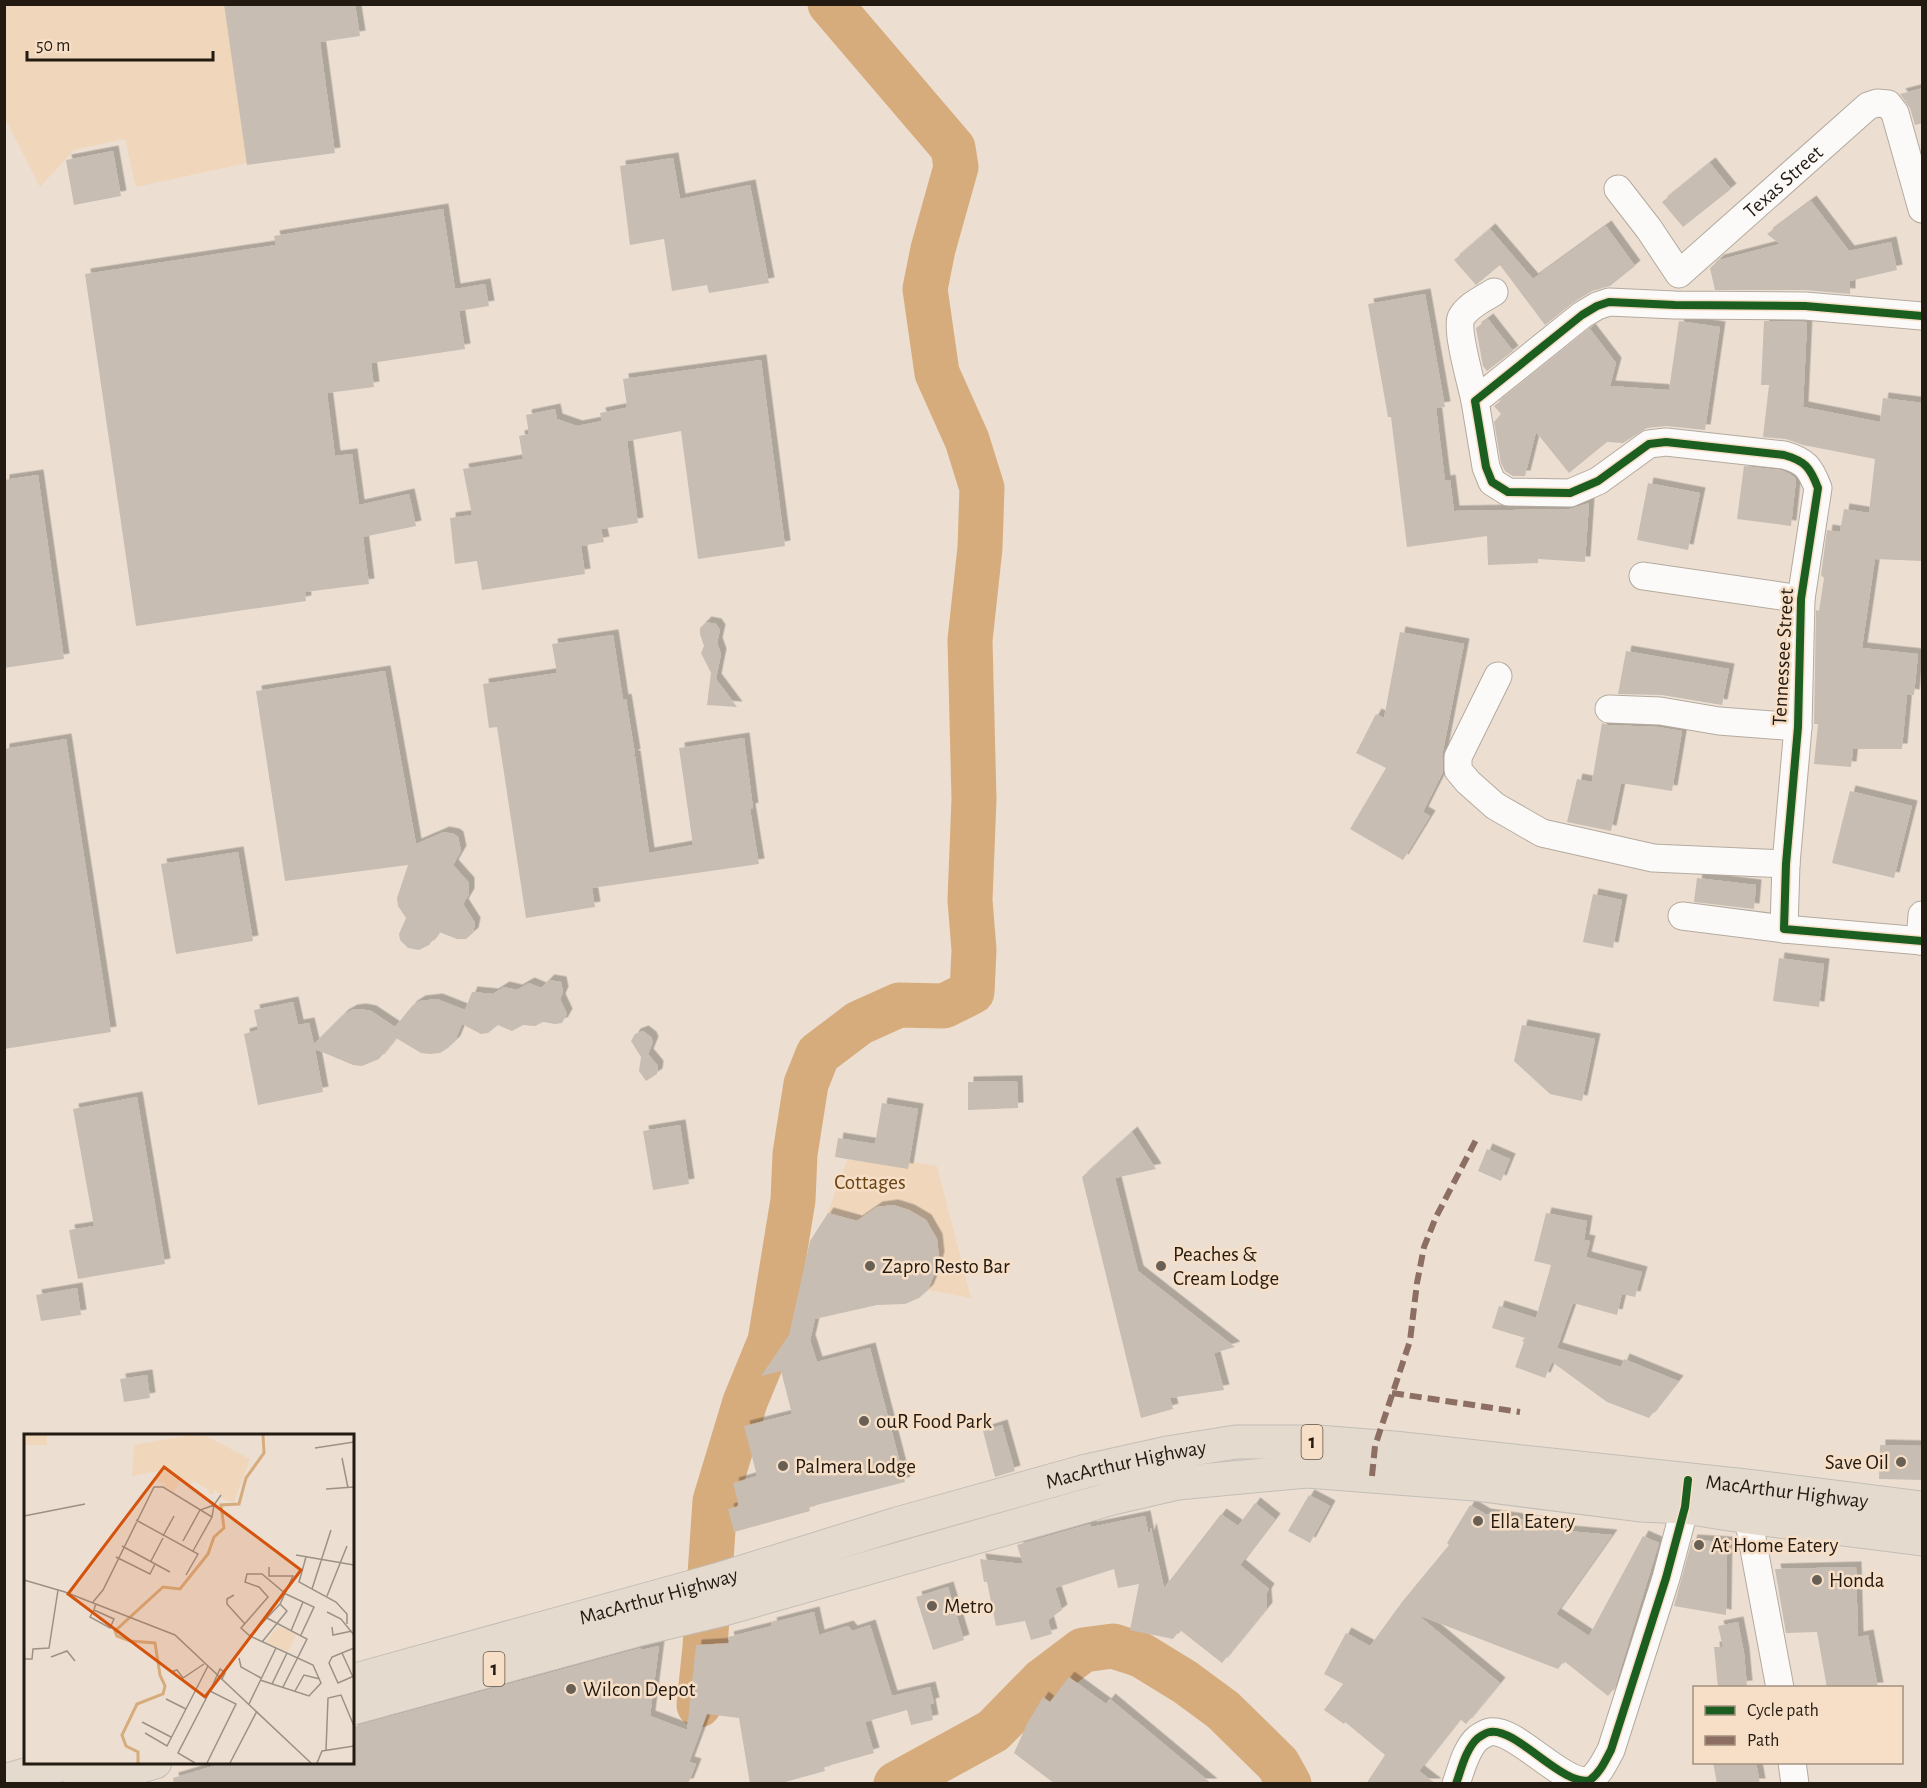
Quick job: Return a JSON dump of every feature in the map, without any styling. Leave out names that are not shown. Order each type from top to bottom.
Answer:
[{"type":"highway","name":"MacArthur Highway","points":[[354,1681],[720,1595],[897,1524],[1086,1471],[1167,1453],[1236,1443],[1317,1442],[1375,1446],[1686,1494],[1747,1501],[1923,1508]]},
{"type":"highway","name":"MacArthur Highway","points":[[1747,1501],[1923,1539]]},
{"type":"highway","name":"MacArthur Highway","points":[[354,1707],[633,1617]]},
{"type":"highway","points":[[4,1781],[63,1764]]},
{"type":"highway","points":[[80,1784],[148,1764]]},
{"type":"street","name":"Texas Street","points":[[1679,274],[1868,106],[1877,103],[1888,104],[1895,113],[1923,209]]},
{"type":"street","points":[[1618,189],[1649,229],[1679,274],[1675,305]]},
{"type":"street","name":"Tennessee Street","points":[[1494,292],[1469,308],[1461,320],[1462,340],[1486,467],[1492,482],[1508,492],[1570,493],[1598,481],[1649,444],[1666,442],[1784,455],[1799,459],[1812,471],[1818,488],[1801,599],[1798,727],[1786,864],[1784,929]]},
{"type":"street","points":[[1475,401],[1582,315],[1597,306],[1609,303],[1805,306],[1923,316]]},
{"type":"street","points":[[1643,576],[1801,599]]},
{"type":"street","points":[[1498,676],[1458,758],[1458,770],[1467,782],[1495,806],[1542,833],[1621,852],[1653,858],[1786,864]]},
{"type":"street","points":[[1609,709],[1660,711],[1719,721],[1798,727]]},
{"type":"street","points":[[1682,916],[1784,929],[1922,932]]},
{"type":"street","points":[[1456,1784],[1469,1751],[1477,1739],[1491,1732],[1504,1734],[1552,1769],[1572,1780],[1582,1783],[1599,1772],[1615,1740],[1666,1578],[1686,1494]]},
{"type":"street","points":[[1747,1501],[1780,1686]]},
{"type":"street","points":[[1792,1764],[1795,1784]]},
{"type":"green space","points":[[5,5],[235,5],[256,161],[136,187],[125,139],[74,150],[40,187],[5,118]]},
{"type":"green space","name":"Cottages","points":[[850,1153],[937,1166],[971,1298],[928,1290],[939,1257],[926,1220],[909,1210],[893,1205],[877,1207],[857,1221],[827,1214]]},
{"type":"building","points":[[224,4],[355,4],[360,36],[320,42],[335,153],[247,165]]},
{"type":"building","points":[[1923,88],[1923,123],[1915,125],[1910,108],[1900,94]]},
{"type":"building","points":[[113,151],[121,196],[74,205],[66,160]]},
{"type":"building","points":[[673,158],[680,199],[750,185],[769,283],[709,293],[707,285],[672,291],[664,239],[630,245],[620,166]]},
{"type":"building","points":[[1710,163],[1731,189],[1683,227],[1662,202]]},
{"type":"building","points":[[1811,201],[1849,251],[1891,242],[1897,270],[1850,281],[1850,294],[1805,290],[1715,290],[1710,268],[1719,260],[1780,244],[1767,234]]},
{"type":"building","points":[[443,209],[455,289],[485,284],[489,306],[459,311],[465,349],[371,363],[374,387],[327,393],[335,456],[352,454],[359,505],[409,494],[416,526],[363,537],[369,584],[305,592],[306,601],[136,626],[85,274],[276,245],[274,236]]},
{"type":"building","points":[[1606,226],[1635,266],[1610,286],[1592,291],[1574,302],[1545,325],[1500,265],[1476,285],[1454,260],[1490,229],[1533,279]]},
{"type":"building","points":[[1425,294],[1445,407],[1436,408],[1445,481],[1450,480],[1454,511],[1570,509],[1589,503],[1585,562],[1538,559],[1538,563],[1488,565],[1487,536],[1407,547],[1391,417],[1388,417],[1368,304]]},
{"type":"building","points":[[1488,319],[1513,351],[1487,371],[1483,366],[1476,328]]},
{"type":"building","points":[[1679,321],[1720,327],[1705,430],[1667,426],[1647,428],[1623,443],[1607,442],[1569,473],[1536,432],[1525,476],[1513,476],[1505,471],[1501,463],[1494,422],[1501,414],[1494,406],[1590,329],[1616,363],[1610,386],[1669,390]]},
{"type":"building","points":[[1764,321],[1807,322],[1803,407],[1880,422],[1883,398],[1923,403],[1923,561],[1875,559],[1862,648],[1918,654],[1914,695],[1907,694],[1902,749],[1853,749],[1851,767],[1814,764],[1818,724],[1814,724],[1816,610],[1819,611],[1824,578],[1821,575],[1827,530],[1840,532],[1844,509],[1869,513],[1875,459],[1803,445],[1786,439],[1763,437],[1769,385],[1761,385]]},
{"type":"building","points":[[761,360],[785,546],[698,559],[681,431],[627,441],[638,523],[601,529],[604,542],[581,546],[585,574],[482,590],[477,561],[455,564],[450,518],[472,515],[463,469],[523,459],[519,436],[529,434],[526,415],[555,409],[557,419],[577,426],[602,421],[600,413],[627,406],[623,379]]},
{"type":"building","points":[[1744,466],[1781,470],[1796,479],[1791,526],[1737,519]]},
{"type":"building","points":[[38,475],[64,659],[4,668],[4,480]]},
{"type":"building","points":[[1648,483],[1700,493],[1688,550],[1637,540]]},
{"type":"building","points":[[706,622],[716,624],[720,630],[717,643],[721,654],[716,679],[737,707],[707,705],[711,673],[701,653],[704,646],[700,634],[700,628]]},
{"type":"building","points":[[1400,632],[1464,644],[1442,756],[1443,772],[1423,812],[1430,816],[1403,860],[1350,829],[1386,768],[1356,753],[1376,714],[1384,718]]},
{"type":"building","points":[[613,635],[623,700],[626,699],[635,754],[632,756],[635,756],[649,853],[693,845],[679,748],[744,738],[753,808],[750,809],[759,864],[592,888],[595,907],[526,918],[497,727],[489,728],[483,684],[557,673],[552,644]]},
{"type":"building","points":[[1626,651],[1729,669],[1722,705],[1662,695],[1618,694]]},
{"type":"building","points":[[385,671],[416,844],[444,832],[458,837],[461,851],[453,865],[469,883],[469,894],[463,904],[475,923],[473,933],[466,939],[457,939],[439,932],[429,945],[419,950],[408,948],[400,940],[399,934],[406,918],[398,906],[397,898],[408,865],[285,881],[256,691]]},
{"type":"building","points":[[1602,723],[1682,731],[1672,791],[1621,783],[1611,831],[1567,822],[1577,779],[1592,782]]},
{"type":"building","points":[[66,739],[111,1032],[4,1049],[4,749]]},
{"type":"building","points":[[1850,791],[1912,806],[1894,878],[1832,863]]},
{"type":"building","points":[[238,852],[253,941],[176,954],[161,864]]},
{"type":"building","points":[[1697,878],[1756,885],[1754,909],[1694,902]]},
{"type":"building","points":[[1593,894],[1622,900],[1613,948],[1583,942]]},
{"type":"building","points":[[1779,958],[1824,964],[1819,1007],[1773,1001]]},
{"type":"building","points":[[549,980],[561,982],[563,992],[560,999],[567,1014],[562,1023],[543,1022],[535,1026],[523,1025],[512,1031],[498,1025],[488,1033],[481,1034],[462,1024],[455,1041],[448,1048],[440,1053],[430,1054],[421,1053],[396,1038],[379,1059],[362,1066],[353,1065],[315,1049],[323,1092],[258,1105],[244,1034],[258,1030],[254,1010],[293,1002],[298,1025],[309,1023],[314,1044],[343,1015],[352,1010],[371,1011],[395,1027],[412,1006],[420,1001],[437,999],[465,1010],[472,992],[493,994],[504,987],[517,990],[529,983],[541,988]]},
{"type":"building","points":[[1522,1025],[1595,1039],[1582,1101],[1550,1094],[1514,1061]]},
{"type":"building","points":[[643,1031],[651,1037],[653,1042],[648,1054],[658,1066],[657,1074],[646,1081],[639,1071],[641,1057],[631,1041],[635,1034]]},
{"type":"building","points":[[1017,1081],[1018,1108],[968,1110],[968,1082]]},
{"type":"building","points":[[137,1097],[165,1264],[78,1279],[69,1230],[94,1226],[73,1109]]},
{"type":"building","points":[[882,1103],[918,1109],[908,1169],[835,1157],[838,1138],[875,1144]]},
{"type":"building","points":[[680,1125],[689,1184],[653,1190],[643,1131]]},
{"type":"building","points":[[1132,1132],[1156,1169],[1115,1178],[1138,1271],[1235,1347],[1214,1353],[1224,1390],[1170,1398],[1173,1409],[1141,1418],[1082,1177]]},
{"type":"building","points":[[1487,1149],[1510,1159],[1501,1181],[1478,1171]]},
{"type":"building","points":[[893,1205],[909,1210],[926,1220],[937,1239],[939,1257],[928,1290],[919,1298],[905,1304],[877,1305],[815,1319],[810,1340],[817,1362],[870,1348],[905,1482],[809,1507],[810,1511],[734,1532],[728,1509],[739,1506],[733,1483],[757,1476],[744,1426],[792,1414],[781,1371],[761,1376],[789,1335],[810,1241],[828,1213],[857,1221],[877,1207]]},
{"type":"building","points":[[1546,1213],[1587,1221],[1584,1240],[1590,1241],[1586,1257],[1642,1272],[1635,1297],[1622,1294],[1617,1315],[1573,1303],[1557,1348],[1621,1367],[1624,1359],[1678,1381],[1649,1418],[1607,1402],[1552,1362],[1545,1378],[1515,1367],[1524,1342],[1522,1341],[1525,1338],[1492,1328],[1499,1306],[1536,1318],[1551,1265],[1534,1261]]},
{"type":"building","points":[[77,1288],[81,1315],[41,1321],[36,1295]]},
{"type":"building","points":[[147,1375],[150,1398],[124,1402],[120,1379]]},
{"type":"building","points":[[1002,1425],[1015,1471],[995,1477],[983,1431]]},
{"type":"building","name":"Save Oil","points":[[1880,1445],[1923,1446],[1923,1480],[1879,1479]]},
{"type":"building","points":[[1309,1495],[1330,1506],[1310,1543],[1288,1531]]},
{"type":"building","points":[[1255,1503],[1275,1519],[1240,1565],[1269,1589],[1266,1594],[1267,1608],[1222,1663],[1180,1630],[1173,1639],[1130,1630],[1139,1584],[1118,1588],[1114,1569],[1055,1588],[1062,1610],[1048,1620],[1052,1634],[1031,1640],[1025,1621],[996,1626],[980,1559],[1023,1564],[1017,1545],[1090,1524],[1091,1527],[1145,1516],[1149,1536],[1151,1528],[1164,1588],[1221,1514],[1238,1526]]},
{"type":"building","points":[[1470,1505],[1485,1514],[1540,1522],[1534,1528],[1612,1535],[1556,1614],[1589,1636],[1643,1536],[1659,1543],[1615,1687],[1608,1696],[1564,1661],[1558,1669],[1418,1615],[1500,1683],[1466,1724],[1460,1719],[1419,1771],[1436,1784],[1366,1784],[1385,1755],[1345,1722],[1344,1724],[1324,1710],[1343,1684],[1324,1674],[1346,1633],[1370,1646],[1402,1602],[1449,1545],[1447,1543]]},
{"type":"building","points":[[1692,1540],[1727,1542],[1726,1615],[1674,1606]]},
{"type":"building","points":[[1856,1567],[1858,1637],[1868,1635],[1878,1686],[1827,1686],[1817,1632],[1786,1633],[1775,1569]]},
{"type":"building","points":[[948,1587],[964,1640],[933,1650],[916,1597]]},
{"type":"building","points":[[814,1612],[819,1635],[848,1626],[852,1631],[870,1625],[892,1696],[930,1687],[934,1703],[930,1704],[933,1720],[911,1725],[907,1710],[865,1722],[874,1753],[824,1767],[825,1771],[778,1784],[750,1784],[739,1718],[707,1714],[689,1762],[696,1764],[688,1784],[174,1784],[173,1778],[220,1764],[354,1764],[354,1726],[641,1648],[641,1650],[659,1646],[650,1716],[687,1730],[696,1645],[730,1643],[728,1637],[772,1626],[771,1623]]},
{"type":"building","points":[[1738,1622],[1747,1686],[1718,1686],[1714,1647],[1723,1647],[1718,1626]]},
{"type":"building","points":[[1069,1677],[1106,1704],[1110,1699],[1212,1784],[1055,1784],[1014,1753],[1043,1697],[1050,1702]]},
{"type":"building","points":[[1713,1764],[1756,1764],[1760,1784],[1717,1784]]},
{"type":"waterway","points":[[699,1705],[715,1501],[745,1402],[770,1341],[793,1200],[795,1154],[806,1084],[818,1054],[859,1023],[899,1005],[944,1006],[972,992],[974,950],[970,900],[974,799],[970,640],[980,548],[982,488],[967,440],[937,373],[925,289],[933,249],[956,167],[953,148],[830,4]]},
{"type":"waterway","points":[[896,1784],[993,1731],[1042,1681],[1083,1650],[1113,1646],[1141,1655],[1185,1682],[1223,1710],[1278,1764],[1289,1784]]},
{"type":"marked path","points":[[1372,1476],[1375,1446],[1410,1341],[1424,1247],[1436,1217],[1478,1136]]},
{"type":"marked path","points":[[1392,1393],[1520,1412]]},
{"type":"cycle path","points":[[1922,316],[1805,306],[1609,302],[1582,315],[1475,401],[1486,467],[1492,482],[1508,492],[1570,493],[1598,481],[1649,444],[1666,442],[1784,455],[1806,466],[1818,488],[1801,599],[1798,727],[1786,864],[1784,929],[1922,941]]},
{"type":"cycle path","points":[[1456,1784],[1470,1747],[1478,1738],[1490,1732],[1501,1733],[1513,1739],[1567,1775],[1579,1780],[1590,1780],[1594,1777],[1611,1750],[1666,1578],[1685,1507],[1688,1480]]},
{"type":"place","name":"Zapro Resto Bar","points":[[870,1266]]},
{"type":"place","name":"Peaches & Cream Lodge","points":[[1161,1266]]},
{"type":"place","name":"ouR Food Park","points":[[864,1421]]},
{"type":"place","name":"Save Oil","points":[[1901,1462]]},
{"type":"place","name":"Palmera Lodge","points":[[783,1466]]},
{"type":"place","name":"Ella Eatery","points":[[1478,1521]]},
{"type":"place","name":"At Home Eatery","points":[[1699,1545]]},
{"type":"place","name":"Honda","points":[[1817,1580]]},
{"type":"place","name":"Metro","points":[[932,1606]]},
{"type":"place","name":"Wilcon Depot","points":[[571,1689]]}]
